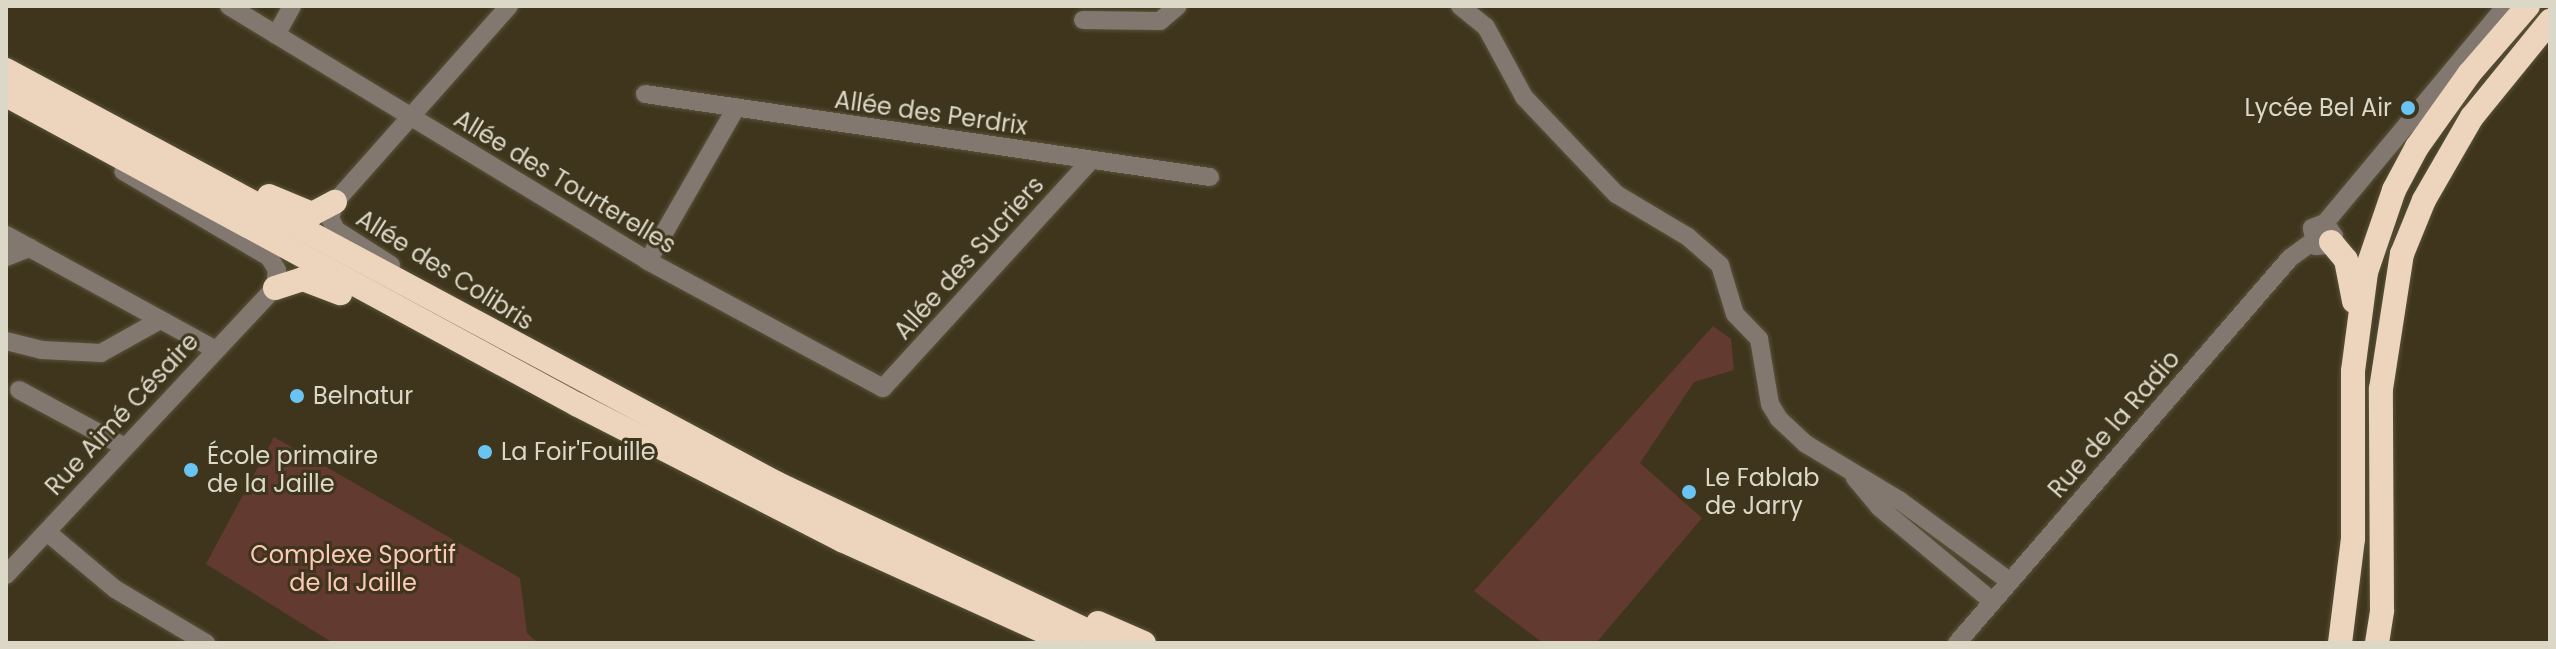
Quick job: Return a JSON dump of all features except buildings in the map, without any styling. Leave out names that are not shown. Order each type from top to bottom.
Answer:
[{"type":"highway","points":[[2340,643],[2353,539],[2350,423],[2357,315],[2385,213],[2405,168],[2453,95],[2528,6]]},
{"type":"highway","points":[[2377,643],[2381,389],[2402,254],[2424,200],[2466,127],[2550,21]]},
{"type":"highway","points":[[6,70],[776,483],[1113,643]]},
{"type":"highway","points":[[6,96],[485,355],[842,540],[1069,643]]},
{"type":"highway","points":[[71,105],[303,212],[315,214],[335,202]]},
{"type":"highway","points":[[2323,236],[2348,267],[2357,315]]},
{"type":"highway","points":[[275,288],[309,279],[410,328],[485,355]]},
{"type":"highway","points":[[2366,643],[2380,571]]},
{"type":"highway","points":[[976,578],[1144,643]]},
{"type":"street","name":"Allée des Tourterelles","points":[[229,6],[648,261],[883,388]]},
{"type":"street","points":[[276,35],[292,6]]},
{"type":"street","name":"Allée des Colibris","points":[[509,6],[335,202],[330,218],[340,233],[533,353]]},
{"type":"street","points":[[1083,20],[1160,21],[1178,6]]},
{"type":"street","points":[[1460,6],[1486,27],[1524,97],[1616,194],[1706,249],[1720,265],[1735,314],[1759,339],[1770,404],[1779,419],[1806,444],[1843,463],[2008,580]]},
{"type":"street","name":"Rue de la Radio","points":[[1957,643],[2008,580],[2290,258],[2323,236],[2506,6]]},
{"type":"street","name":"Allée des Perdrix","points":[[645,94],[1210,177]]},
{"type":"street","points":[[6,96],[269,257],[277,270],[275,288]]},
{"type":"street","points":[[648,261],[736,108]]},
{"type":"street","name":"Allée des Sucriers","points":[[883,388],[1090,161]]},
{"type":"street","points":[[6,235],[214,349]]},
{"type":"street","points":[[6,257],[30,248]]},
{"type":"street","name":"Rue Aimé Césaire","points":[[7,572],[214,349],[275,288]]},
{"type":"street","points":[[6,341],[42,350],[101,353],[160,320]]},
{"type":"street","points":[[19,390],[125,447]]},
{"type":"street","points":[[1843,463],[1879,507],[1993,602]]},
{"type":"street","points":[[47,532],[115,589],[206,643]]},
{"type":"green space","points":[[1713,326],[1731,339],[1734,370],[1694,382],[1640,463],[1702,518],[1596,643],[1543,643],[1474,591]]},
{"type":"green space","name":"Complexe Sportif de la Jaille","points":[[274,437],[520,578],[527,633],[538,643],[333,643],[206,564]]},
{"type":"place","name":"Lycée Bel Air","points":[[2408,108]]},
{"type":"place","name":"Belnatur","points":[[297,396]]},
{"type":"place","name":"La Foir'Fouille","points":[[485,452]]},
{"type":"place","name":"École primaire de la Jaille","points":[[191,470]]},
{"type":"place","name":"Le Fablab de Jarry","points":[[1689,492]]}]
